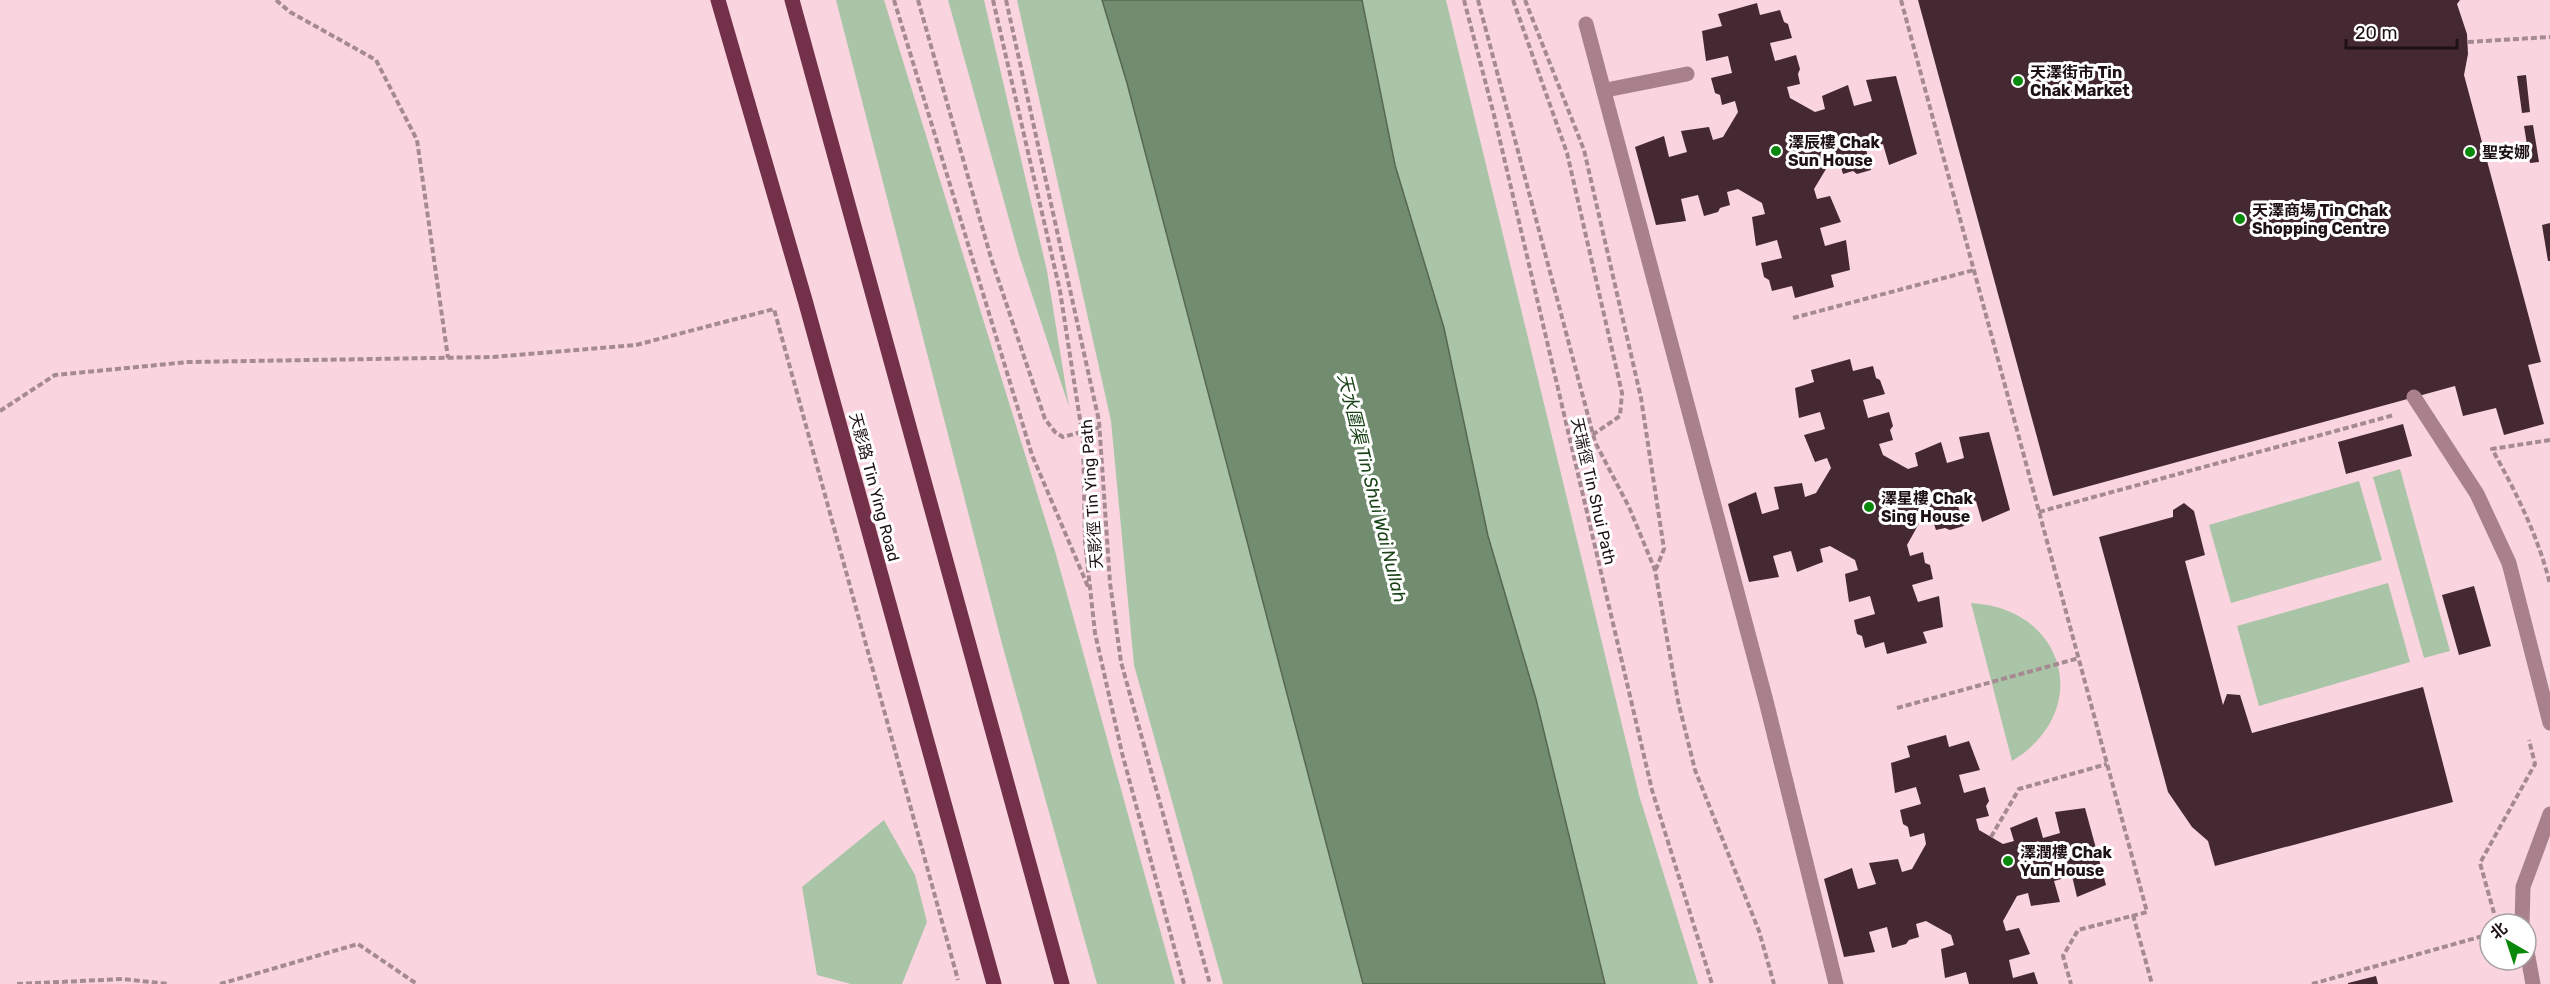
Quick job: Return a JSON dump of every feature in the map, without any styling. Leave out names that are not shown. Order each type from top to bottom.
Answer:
[{"type":"main road","name":"天影路 Tin Ying Road","points":[[718,0],[805,300],[994,984]]},
{"type":"main road","points":[[792,0],[1062,984]]},
{"type":"lane","points":[[1586,24],[1606,90],[1766,701],[1836,984]]},
{"type":"lane","points":[[1606,90],[1687,74]]},
{"type":"lane","points":[[2414,397],[2477,494],[2509,563],[2550,723]]},
{"type":"lane","points":[[2522,912],[2523,887],[2550,814]]},
{"type":"path","points":[[276,0],[290,12],[376,60],[417,140],[448,358]]},
{"type":"path","points":[[894,0],[1032,455],[1091,593]]},
{"type":"path","points":[[918,0],[991,258],[1045,419],[1054,432],[1064,437],[1100,427]]},
{"type":"path","points":[[993,0],[1060,291],[1082,432],[1085,542],[1095,633],[1122,753],[1184,984]]},
{"type":"path","name":"天影徑 Tin Ying Path","points":[[1006,0],[1074,297],[1100,427],[1110,583],[1121,662],[1210,984]]},
{"type":"path","name":"天瑞徑 Tin Shui Path","points":[[1464,0],[1494,116],[1652,789],[1712,984]]},
{"type":"path","points":[[1478,0],[1593,435],[1629,507],[1655,570],[1678,701],[1695,770],[1759,931],[1774,984]]},
{"type":"path","points":[[1513,0],[1567,153],[1622,393],[1620,416],[1572,449]]},
{"type":"path","points":[[1525,0],[1587,162],[1641,398],[1664,549],[1655,570]]},
{"type":"path","points":[[1901,0],[2147,912],[2078,930],[2063,956],[2071,984]]},
{"type":"path","points":[[2468,42],[2550,37]]},
{"type":"path","points":[[1793,318],[1974,270]]},
{"type":"path","points":[[0,411],[55,375],[188,362],[494,357],[636,345],[774,309],[958,980]]},
{"type":"path","points":[[2039,512],[2398,414]]},
{"type":"path","points":[[2550,440],[2492,449],[2526,514],[2542,552],[2550,584]]},
{"type":"path","points":[[1897,708],[2079,658]]},
{"type":"path","points":[[2494,912],[2480,863],[2535,764],[2526,731]]},
{"type":"path","points":[[1991,837],[2019,789],[2107,764]]},
{"type":"path","points":[[2133,915],[2152,984]]},
{"type":"path","points":[[2312,984],[2478,937]]},
{"type":"path","points":[[220,984],[358,944],[417,984]]},
{"type":"path","points":[[17,984],[123,978],[168,984]]},
{"type":"shaded area","points":[[836,0],[884,0],[1055,551],[1175,984],[1097,984],[1002,644]]},
{"type":"shaded area","points":[[948,0],[984,0],[1047,271],[1069,407],[1019,255]]},
{"type":"shaded area","points":[[1017,0],[1102,0],[1127,83],[1363,984],[1223,984],[1134,665],[1111,421]]},
{"type":"shaded area","points":[[1362,0],[1446,0],[1639,795],[1698,984],[1605,984],[1536,699],[1488,536],[1444,328],[1395,165]]},
{"type":"shaded area","points":[[2400,469],[2450,651],[2424,658],[2373,477]]},
{"type":"shaded area","points":[[2359,481],[2382,560],[2231,603],[2209,525]]},
{"type":"shaded area","points":[[2388,583],[2410,662],[2259,706],[2237,626]]},
{"type":"shaded area","points":[[1971,603],[2003,609],[2029,623],[2047,642],[2058,665],[2060,690],[2054,716],[2038,740],[2012,761]]},
{"type":"shaded area","points":[[884,820],[915,875],[927,922],[902,984],[851,984],[817,975],[802,887]]},
{"type":"water","name":"天水圍渠 Tin Shui Wai Nullah","points":[[1102,0],[1362,0],[1395,165],[1444,328],[1488,536],[1536,699],[1605,984],[1363,984],[1127,83]]},
{"type":"building","name":"天澤商場 Tin Chak Shopping Centre","points":[[1918,0],[2460,0],[2457,4],[2467,34],[2468,54],[2464,75],[2541,362],[2528,365],[2544,424],[2504,435],[2496,408],[2463,416],[2455,386],[2053,496]]},
{"type":"building","name":"澤辰樓 Chak Sun House","points":[[1757,3],[1760,15],[1780,10],[1784,22],[1788,24],[1792,38],[1770,43],[1775,61],[1796,55],[1800,69],[1798,74],[1800,84],[1787,87],[1790,98],[1815,112],[1825,109],[1822,96],[1848,85],[1854,106],[1872,101],[1866,80],[1896,76],[1917,154],[1889,165],[1883,144],[1866,149],[1871,170],[1857,174],[1853,171],[1843,174],[1839,161],[1829,164],[1814,189],[1817,199],[1830,196],[1841,222],[1820,228],[1825,246],[1846,240],[1850,270],[1831,275],[1834,287],[1795,298],[1792,286],[1772,291],[1769,280],[1764,277],[1761,263],[1782,258],[1777,240],[1756,246],[1752,217],[1765,214],[1762,203],[1738,189],[1727,192],[1730,205],[1704,216],[1698,195],[1681,199],[1686,221],[1656,225],[1635,147],[1664,136],[1669,157],[1687,152],[1681,131],[1709,127],[1713,140],[1723,137],[1738,112],[1735,101],[1722,105],[1720,95],[1715,93],[1711,78],[1732,73],[1728,56],[1706,61],[1702,31],[1722,26],[1718,14]]},
{"type":"building","points":[[2526,75],[2530,112],[2522,113],[2517,76]]},
{"type":"building","points":[[2533,125],[2539,162],[2530,163],[2524,126]]},
{"type":"building","points":[[2550,223],[2550,261],[2548,261],[2542,225]]},
{"type":"building","name":"澤星樓 Chak Sing House","points":[[1850,359],[1853,371],[1873,366],[1876,378],[1880,380],[1885,394],[1863,400],[1868,418],[1889,412],[1893,426],[1890,430],[1893,440],[1879,444],[1883,455],[1908,469],[1918,466],[1915,453],[1941,442],[1947,463],[1964,458],[1959,437],[1989,432],[2010,510],[1982,522],[1976,501],[1958,506],[1964,526],[1950,530],[1945,528],[1936,530],[1932,518],[1921,520],[1907,545],[1910,556],[1923,552],[1925,563],[1930,565],[1933,579],[1912,585],[1918,602],[1939,596],[1943,627],[1923,632],[1927,643],[1887,654],[1884,642],[1865,648],[1862,636],[1857,634],[1854,620],[1875,614],[1870,596],[1849,602],[1845,574],[1858,570],[1855,560],[1830,546],[1820,549],[1823,562],[1797,572],[1791,551],[1773,556],[1779,577],[1749,582],[1728,504],[1756,492],[1762,514],[1779,509],[1774,487],[1802,483],[1805,497],[1816,493],[1831,468],[1827,458],[1815,462],[1804,435],[1825,429],[1820,412],[1799,418],[1795,388],[1814,382],[1811,370]]},
{"type":"building","points":[[2403,424],[2412,456],[2346,474],[2338,442]]},
{"type":"building","points":[[2184,503],[2194,511],[2205,555],[2185,561],[2223,705],[2227,694],[2240,695],[2252,733],[2423,687],[2453,802],[2215,866],[2208,841],[2192,827],[2168,792],[2099,537],[2173,517],[2173,510]]},
{"type":"building","points":[[2474,586],[2491,646],[2459,655],[2442,595]]},
{"type":"building","name":"澤潤樓 Chak Yun House","points":[[1946,735],[1949,747],[1969,741],[1980,770],[1959,775],[1964,793],[1985,787],[1989,801],[1986,806],[1989,816],[1976,819],[1979,830],[2003,844],[2014,841],[2010,828],[2037,817],[2043,838],[2060,833],[2055,812],[2085,808],[2106,885],[2077,897],[2072,876],[2054,881],[2060,902],[2031,906],[2028,893],[2017,896],[2003,921],[2006,931],[2019,928],[2030,954],[2009,960],[2013,978],[2034,972],[2038,984],[1969,984],[1966,972],[1945,978],[1941,949],[1954,945],[1951,935],[1926,921],[1916,924],[1919,937],[1909,940],[1906,944],[1892,948],[1887,927],[1869,932],[1875,952],[1844,957],[1824,879],[1852,868],[1858,889],[1876,884],[1869,863],[1898,859],[1902,872],[1912,869],[1926,844],[1924,833],[1910,837],[1908,827],[1903,824],[1900,810],[1921,804],[1916,787],[1895,793],[1891,763],[1910,757],[1907,746]]},
{"type":"building","points":[[2376,976],[2378,984],[2348,984],[2348,983]]},
{"type":"place","name":"天澤街市 Tin Chak Market","points":[[2018,81]]},
{"type":"place","name":"澤辰樓 Chak Sun House","points":[[1776,151]]},
{"type":"place","name":"聖安娜","points":[[2470,152]]},
{"type":"place","name":"天澤商場 Tin Chak Shopping Centre","points":[[2240,219]]},
{"type":"place","name":"澤星樓 Chak Sing House","points":[[1869,507]]},
{"type":"place","name":"澤潤樓 Chak Yun House","points":[[2008,861]]}]
